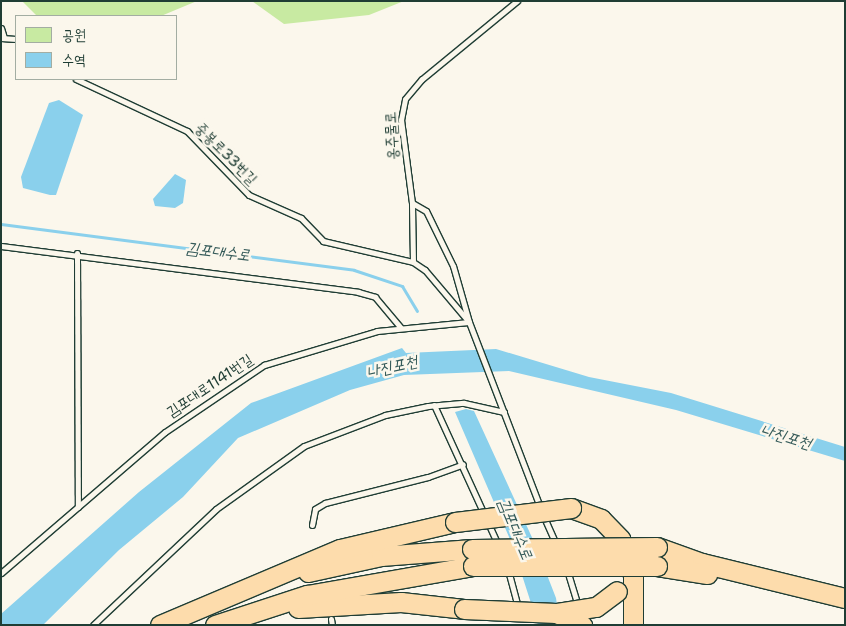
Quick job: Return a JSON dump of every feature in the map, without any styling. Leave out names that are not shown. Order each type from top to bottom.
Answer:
[{"type":"highway","points":[[160,625],[340,549],[455,522],[571,508],[601,518],[629,555],[633,624]]},
{"type":"highway","points":[[223,597],[349,561],[472,558],[658,547],[702,563],[845,598]]},
{"type":"highway","points":[[216,625],[350,602],[401,602],[464,609],[556,614],[596,607],[617,591],[629,555]]},
{"type":"highway","points":[[216,625],[307,595],[472,558],[656,566],[737,580],[845,609]]},
{"type":"highway","points":[[556,614],[580,625]]},
{"type":"lane","name":"옹주물로","points":[[413,262],[412,203],[401,120],[405,99],[422,79],[517,1]]},
{"type":"lane","points":[[1,28],[2,38],[15,39]]},
{"type":"lane","name":"중봉로33번길","points":[[78,80],[188,131],[249,195],[301,218],[323,240],[413,262]]},
{"type":"lane","points":[[412,203],[426,211],[452,266],[470,322],[500,402],[574,584],[580,625]]},
{"type":"lane","points":[[1,246],[77,253],[358,292],[375,298],[401,328]]},
{"type":"lane","points":[[77,253],[78,506]]},
{"type":"lane","points":[[413,262],[444,290],[470,322]]},
{"type":"lane","name":"김포대로1141번길","points":[[1,573],[173,426],[248,374],[280,358],[401,328],[470,322]]},
{"type":"lane","points":[[93,625],[157,561],[272,464],[304,446],[365,422],[434,406],[464,403],[504,412]]},
{"type":"lane","points":[[434,406],[463,464],[506,566],[520,616]]},
{"type":"lane","points":[[312,525],[314,509],[325,503],[434,476],[463,464]]},
{"type":"green space","points":[[22,1],[197,1],[163,15],[36,15]]},
{"type":"green space","points":[[252,1],[404,1],[369,15],[284,24]]},
{"type":"water","points":[[59,100],[83,115],[56,195],[50,195],[23,188],[21,177],[49,103]]},
{"type":"water","points":[[175,174],[186,180],[183,203],[175,208],[155,206],[153,199]]},
{"type":"water","name":"나진포천","points":[[402,348],[406,353],[496,349],[589,377],[671,393],[845,447],[845,461],[676,410],[509,371],[404,375],[350,390],[238,438],[183,497],[119,550],[43,625],[1,625],[1,614],[139,492],[251,403]]},
{"type":"water","points":[[466,409],[474,411],[535,544],[556,598],[560,625],[538,625],[512,544],[455,412]]},
{"type":"waterway","name":"김포대수로","points":[[1,224],[354,270],[402,286],[417,311]]}]
